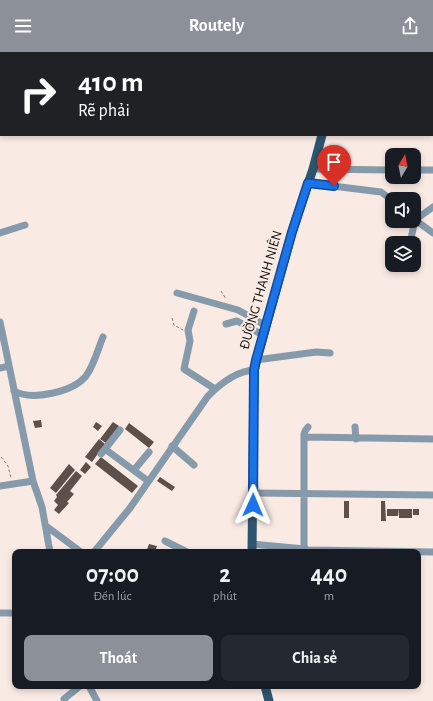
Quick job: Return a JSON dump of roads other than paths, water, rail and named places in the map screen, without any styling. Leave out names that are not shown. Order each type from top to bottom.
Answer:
[{"type":"main road","name":"ĐƯỜNG THANH NIÊN","points":[[252,548],[254,370],[265,325],[322,136]]},
{"type":"main road","points":[[266,689],[269,701]]},
{"type":"street","points":[[313,169],[385,170]]},
{"type":"street","points":[[421,170],[433,170]]},
{"type":"street","points":[[308,183],[381,192],[385,195]]},
{"type":"street","points":[[421,215],[433,207]]},
{"type":"street","points":[[421,224],[433,233]]},
{"type":"street","points":[[0,233],[25,225]]},
{"type":"street","points":[[177,293],[238,310],[265,325]]},
{"type":"street","points":[[194,311],[188,333],[190,341],[184,369],[215,389]]},
{"type":"street","points":[[226,324],[237,321],[263,335]]},
{"type":"street","points":[[0,322],[2,345],[9,366],[33,481],[42,507],[50,549]]},
{"type":"street","points":[[14,391],[29,395],[37,395],[59,391],[78,383],[85,377],[90,369],[103,337]]},
{"type":"street","points":[[256,360],[316,352],[330,353]]},
{"type":"street","points":[[0,368],[9,366]]},
{"type":"street","points":[[96,549],[130,508],[208,396],[215,389],[241,372],[254,370]]},
{"type":"street","points":[[252,548],[305,549],[305,431],[308,427]]},
{"type":"street","points":[[355,427],[356,439]]},
{"type":"street","points":[[120,430],[103,452],[134,470],[148,481]]},
{"type":"street","points":[[305,438],[433,439]]},
{"type":"street","points":[[172,446],[194,466]]},
{"type":"street","points":[[134,470],[149,452]]},
{"type":"street","points":[[0,486],[33,481]]},
{"type":"street","points":[[253,493],[433,495]]},
{"type":"street","points":[[46,526],[77,549]]},
{"type":"street","points":[[165,542],[180,549]]},
{"type":"street","points":[[421,552],[433,552]]},
{"type":"street","points":[[0,613],[12,613]]},
{"type":"street","points":[[64,699],[76,689]]},
{"type":"street","points":[[91,689],[97,701]]}]
